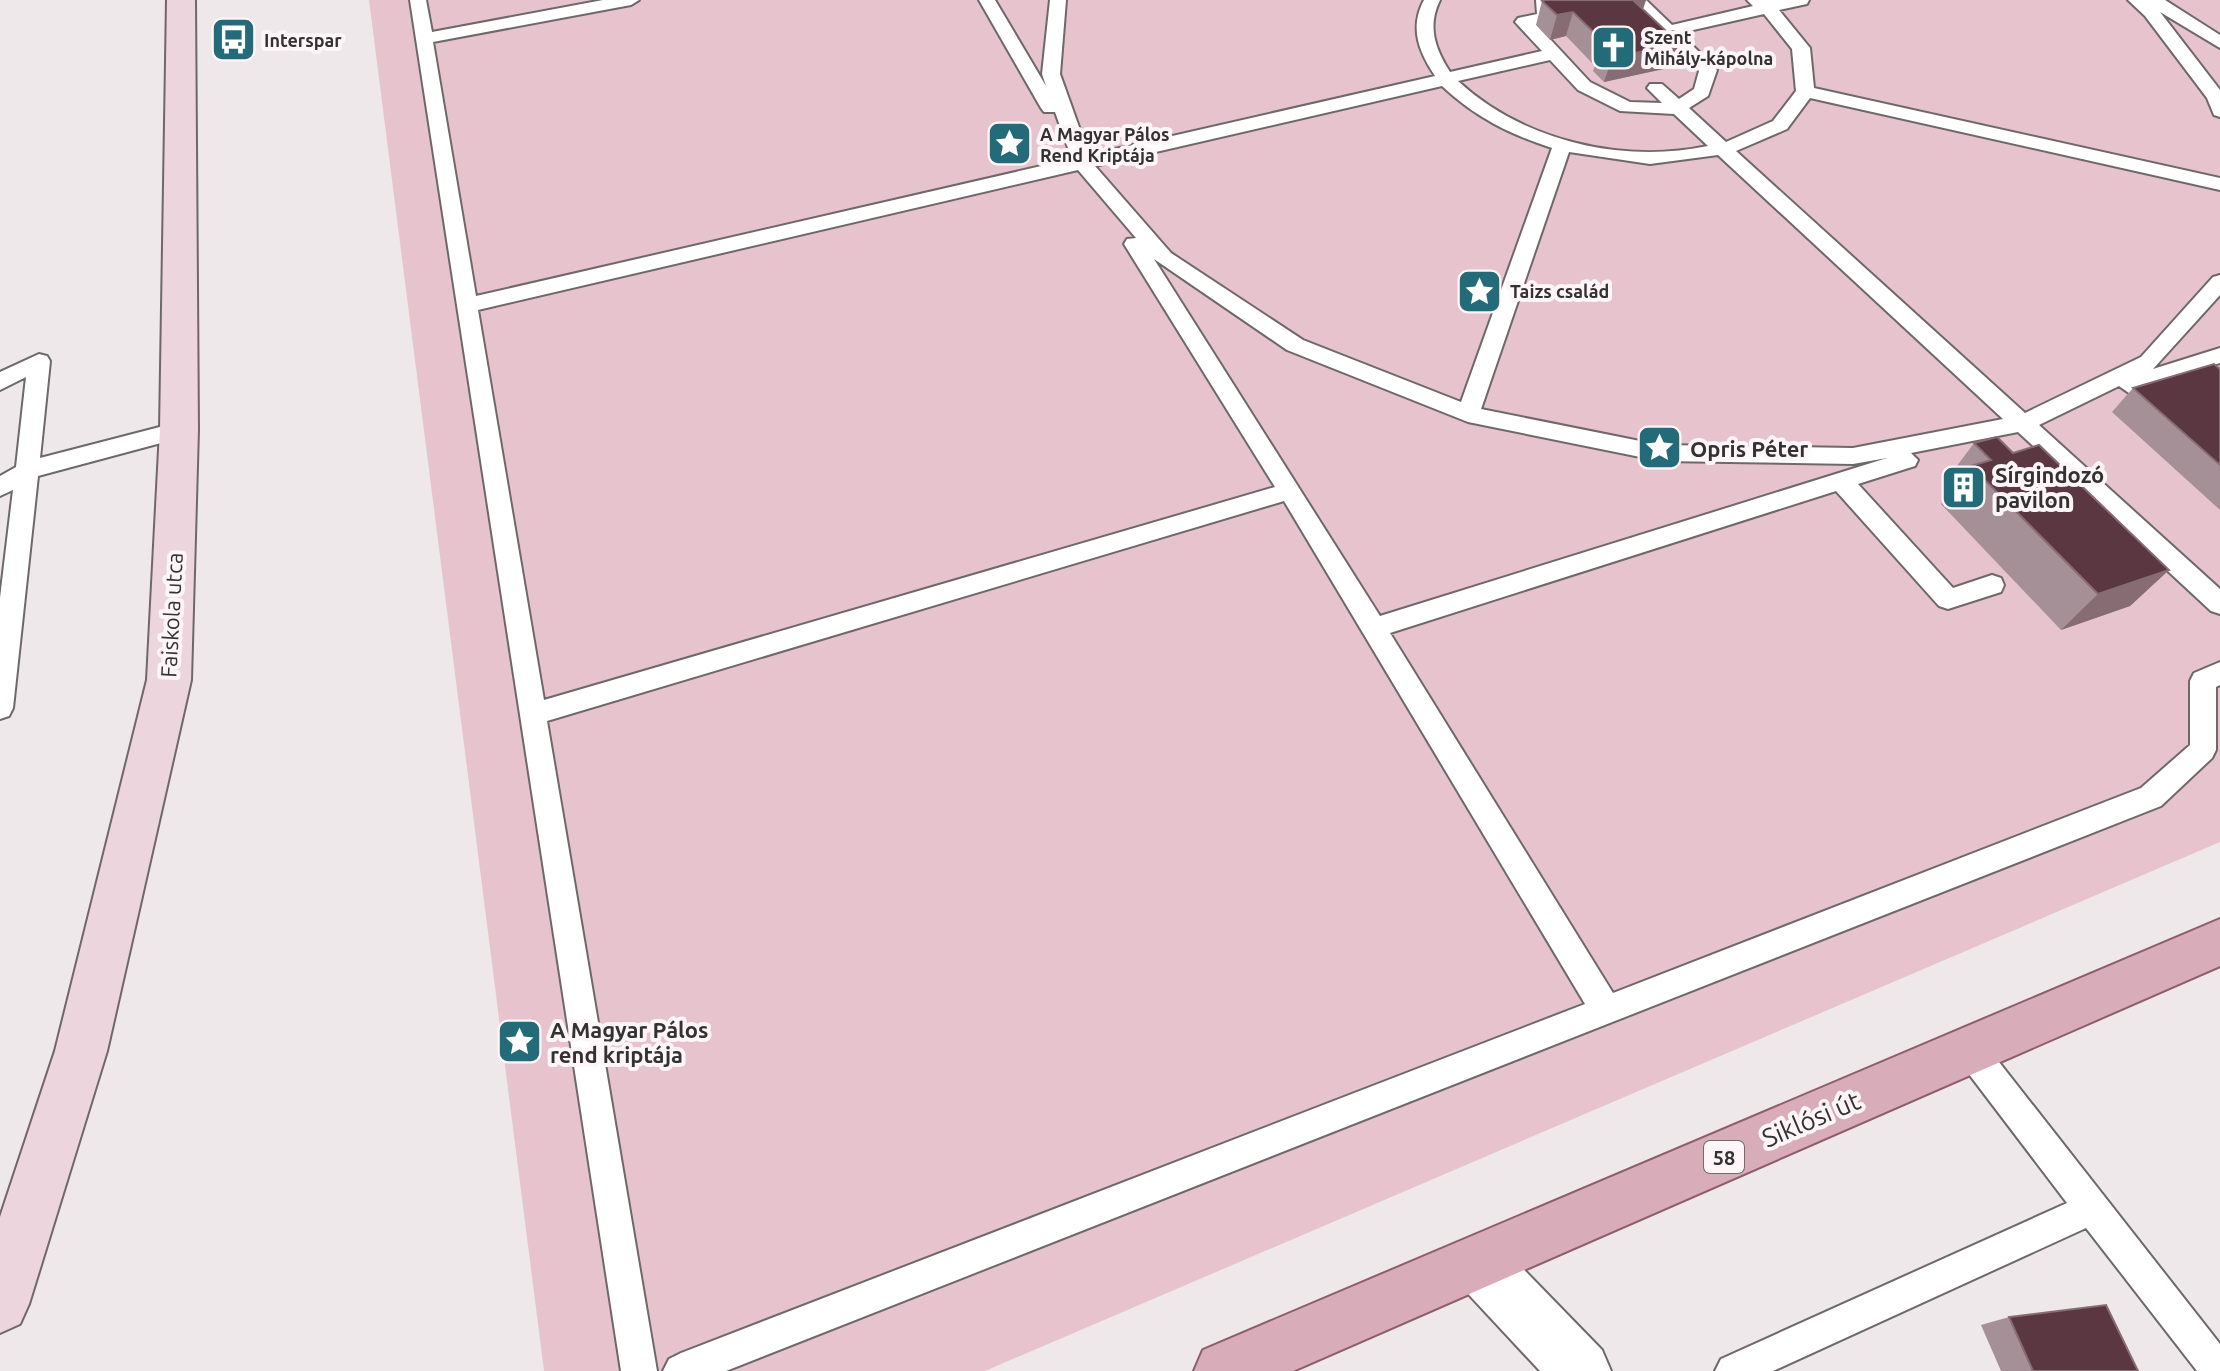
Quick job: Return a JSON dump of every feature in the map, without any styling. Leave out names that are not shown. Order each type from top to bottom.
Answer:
[{"type":"main road","name":"Siklósi út","points":[[1224,1371],[2220,942]]},
{"type":"street","name":"Faiskola utca","points":[[0,1304],[81,1051],[169,680],[179,430],[181,0]]},
{"type":"street","points":[[1478,1263],[1581,1371]]},
{"type":"lane","points":[[418,0],[639,1371]]},
{"type":"lane","points":[[425,38],[631,0]]},
{"type":"lane","points":[[987,0],[1083,164],[1290,491],[1606,1010]]},
{"type":"lane","points":[[1058,0],[1051,74],[1083,164],[1164,258],[1295,345],[1468,414],[1660,453],[1853,456],[2023,423],[2149,362],[2220,282]]},
{"type":"lane","points":[[1544,0],[1546,17],[1524,22],[1584,86],[1626,107],[1676,109],[1702,92],[1708,70],[1668,31],[1630,1]]},
{"type":"lane","points":[[1668,31],[1762,4],[1801,0]]},
{"type":"lane","points":[[2136,0],[2151,12],[2216,97],[2220,111]]},
{"type":"lane","points":[[2153,0],[2220,43]]},
{"type":"lane","points":[[1427,1],[1423,39],[1442,78],[1490,117],[1562,146],[1652,158],[1733,148],[1781,124],[1805,91],[1801,48],[1762,4]]},
{"type":"lane","points":[[468,305],[1553,54]]},
{"type":"lane","points":[[1656,88],[2220,604]]},
{"type":"lane","points":[[1805,91],[2220,184]]},
{"type":"lane","points":[[1468,414],[1562,146]]},
{"type":"lane","points":[[1372,629],[2023,423],[2186,364],[2220,355]]},
{"type":"lane","points":[[0,382],[39,361],[28,470],[7,576],[0,708]]},
{"type":"lane","points":[[2186,364],[2209,384]]},
{"type":"lane","points":[[0,487],[28,470],[179,430]]},
{"type":"lane","points":[[1841,481],[1948,599],[1992,585]]},
{"type":"lane","points":[[533,714],[1290,491]]},
{"type":"lane","points":[[681,1371],[2151,797],[2203,750],[2203,681],[2220,673]]},
{"type":"lane","points":[[1970,1050],[2219,1371]]},
{"type":"lane","points":[[1733,1371],[2092,1209]]},
{"type":"shaded area","points":[[369,0],[2220,0],[2220,842],[985,1371],[544,1371]]},
{"type":"building","points":[[1633,0],[1667,32],[1674,31],[1686,42],[1612,58],[1601,47],[1607,45],[1573,12],[1557,15],[1542,1]]},
{"type":"building","points":[[2214,364],[2220,369],[2220,465],[2133,388]]},
{"type":"building","points":[[1997,437],[2013,453],[2039,445],[2169,570],[2098,594],[1971,466],[1991,460],[1974,443]]},
{"type":"building","points":[[2106,1305],[2138,1371],[2033,1371],[2009,1317]]},
{"type":"place","name":"Interspar","points":[[233,40]]},
{"type":"place","name":"Szent Mihály-kápolna","points":[[1613,47]]},
{"type":"place","name":"A Magyar Pálos Rend Kriptája","points":[[1009,144]]},
{"type":"place","name":"Taizs család","points":[[1479,291]]},
{"type":"place","name":"Opris Péter","points":[[1659,448]]},
{"type":"place","name":"Sírgindozó pavilon","points":[[1964,487]]},
{"type":"place","name":"A Magyar Pálos rend kriptája","points":[[519,1042]]}]
